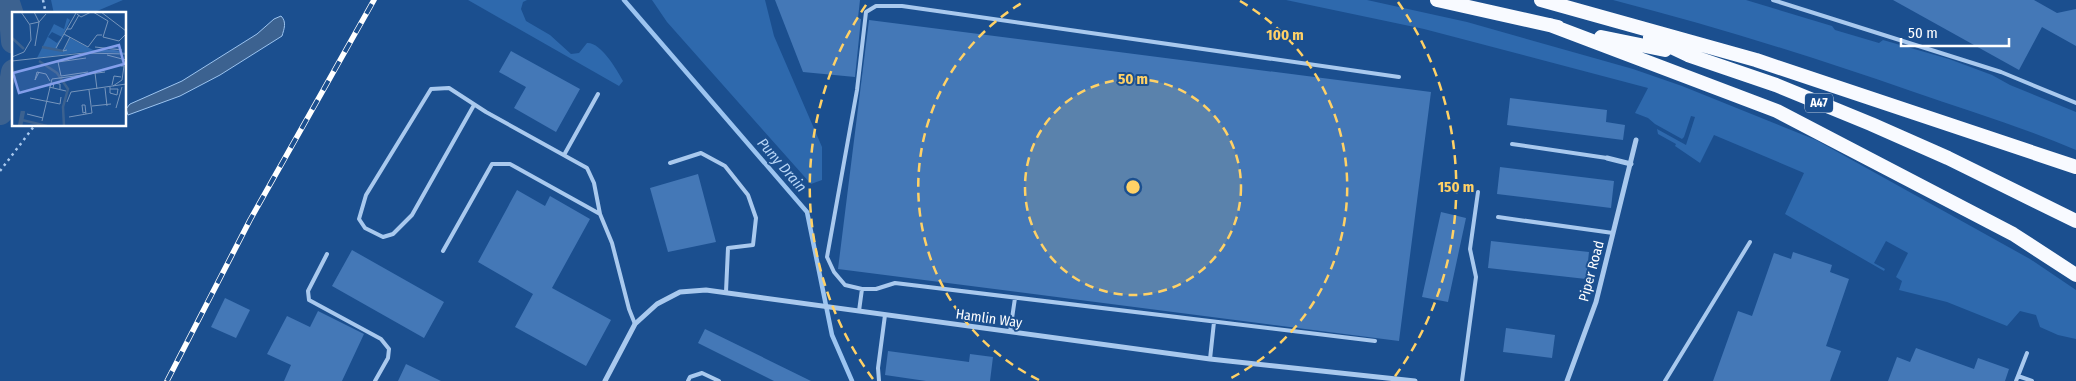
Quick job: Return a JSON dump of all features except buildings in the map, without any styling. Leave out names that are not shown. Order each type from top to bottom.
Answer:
[{"type":"highway","name":"A47","points":[[1437,0],[1688,55]]},
{"type":"highway","name":"A47","points":[[1541,0],[1610,19],[1688,55],[1776,85],[1871,124],[1948,158],[2076,221]]},
{"type":"highway","points":[[1610,19],[1775,66],[2076,167]]},
{"type":"highway","points":[[1550,26],[1777,111],[2013,234],[2076,276]]},
{"type":"street","name":"Piper Road","points":[[1566,381],[1596,302],[1636,140]]},
{"type":"street","points":[[1607,158],[1630,164]]},
{"type":"street","name":"Hamlin Way","points":[[605,381],[635,324],[657,304],[680,292],[706,290],[1210,359],[1415,381]]},
{"type":"lane","points":[[1773,0],[1790,2],[2001,72],[2076,103]]},
{"type":"lane","points":[[1375,342],[896,283],[862,289],[845,285],[834,272],[827,258],[857,90],[866,12],[876,6],[902,6],[1399,76]]},
{"type":"lane","points":[[474,104],[412,215],[393,234],[383,237],[365,228],[359,219],[366,195],[431,89],[449,88],[587,168],[594,183],[600,214],[612,243],[629,309],[635,324]]},
{"type":"lane","points":[[564,155],[598,94]]},
{"type":"lane","points":[[1512,144],[1607,158]]},
{"type":"lane","points":[[670,163],[701,153],[725,166],[748,195],[756,218],[753,244],[728,248],[726,292]]},
{"type":"lane","points":[[443,251],[492,164],[510,164],[600,214]]},
{"type":"lane","points":[[1462,381],[1476,277],[1470,249],[1478,192]]},
{"type":"lane","points":[[1498,218],[1613,234]]},
{"type":"lane","points":[[1666,381],[1750,242]]},
{"type":"lane","points":[[327,254],[308,290],[309,300],[381,339],[388,349],[388,358],[375,381]]},
{"type":"lane","points":[[859,311],[862,289]]},
{"type":"lane","points":[[1010,332],[1015,298]]},
{"type":"lane","points":[[879,381],[878,368],[885,315]]},
{"type":"lane","points":[[1210,359],[1214,322]]},
{"type":"lane","points":[[2016,381],[2028,353]]},
{"type":"lane","points":[[688,381],[690,377],[702,373],[719,381]]},
{"type":"lane","points":[[2018,376],[2032,381]]},
{"type":"path","points":[[0,171],[34,126]]},
{"type":"shaded area","points":[[51,0],[123,0],[95,12],[54,12]]},
{"type":"shaded area","points":[[468,0],[527,0],[523,2],[521,9],[526,21],[550,35],[571,54],[579,53],[587,43],[598,47],[617,70],[623,81],[619,86]]},
{"type":"shaded area","points":[[652,0],[765,0],[774,36],[822,147],[822,180],[811,184],[667,22]]},
{"type":"shaded area","points":[[1286,0],[1367,0],[1467,22],[1633,69],[1682,86],[1816,140],[2030,259],[2076,290],[2076,339],[2058,335],[2040,327],[2036,315],[2020,311],[2007,326],[1947,302],[1899,290],[1902,281],[1896,277],[1908,253],[1886,241],[1874,263],[1885,269],[1884,271],[1785,214],[1804,173],[1714,135],[1700,163],[1675,146],[1676,144],[1658,134],[1657,129],[1686,145],[1695,117],[1691,116],[1682,139],[1648,118],[1635,113],[1648,88],[1424,29]]},
{"type":"shaded area","points":[[1613,0],[1746,0],[1832,26],[1835,30],[1879,43],[1883,40],[1949,59],[1992,75],[2010,85],[2076,112],[2076,150],[2015,126],[1763,42]]},
{"type":"shaded area","points":[[281,16],[284,23],[282,36],[220,75],[180,96],[128,115],[126,109],[130,104],[182,81],[257,34],[274,19]]},
{"type":"waterway","points":[[6,0],[12,18]]},
{"type":"waterway","name":"Puny Drain","points":[[624,0],[807,212],[832,335],[852,381]]},
{"type":"waterway","points":[[0,112],[9,101],[12,84]]},
{"type":"railway","points":[[167,381],[250,220],[374,0]]}]
